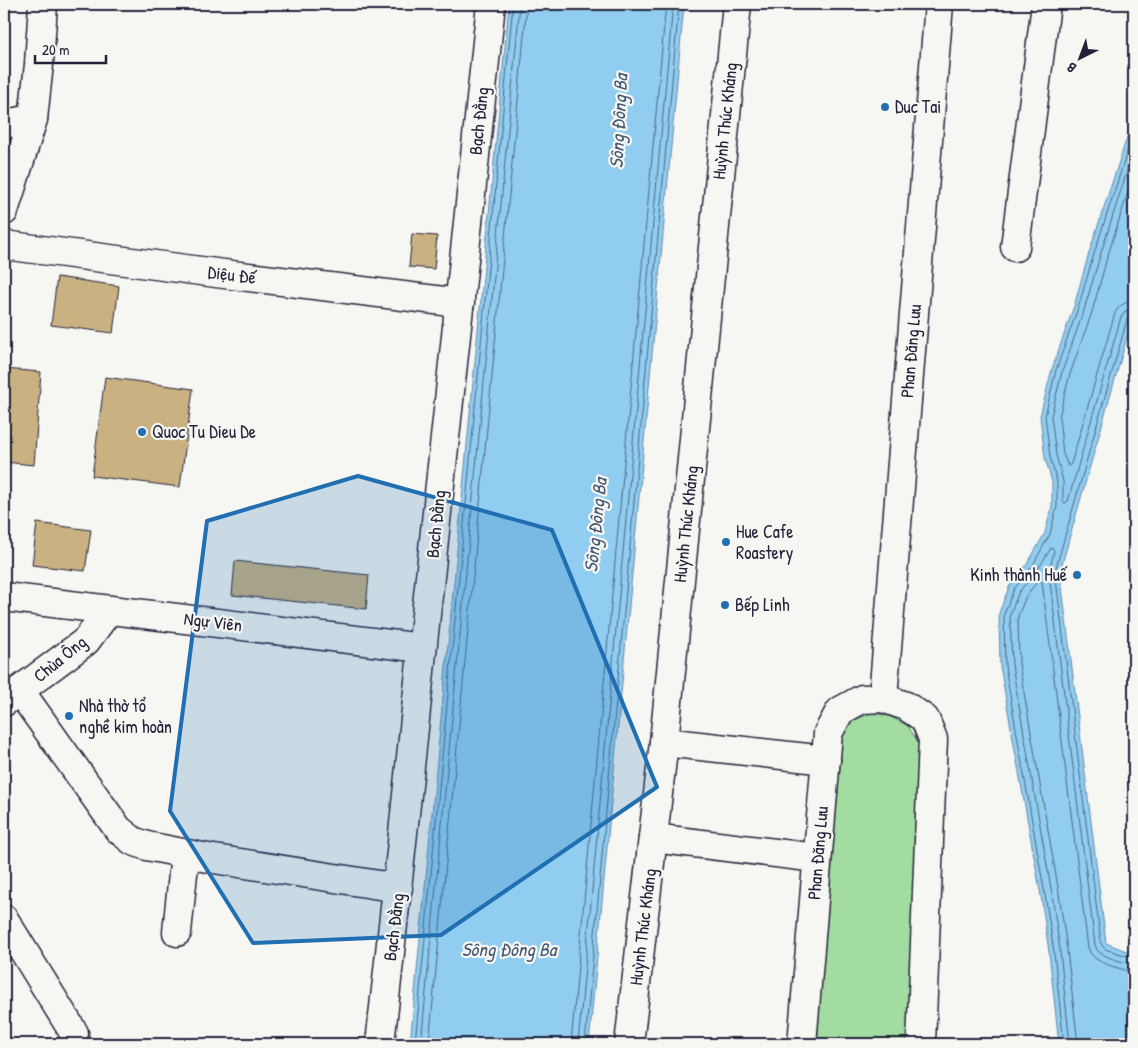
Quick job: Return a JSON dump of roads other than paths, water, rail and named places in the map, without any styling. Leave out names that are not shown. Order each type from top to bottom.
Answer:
[{"type":"street","points":[[4,211],[33,119],[43,4]]},
{"type":"street","name":"Bạch Đằng","points":[[380,1044],[491,4]]},
{"type":"street","name":"Huỳnh Thúc Kháng","points":[[629,1044],[664,742],[737,4]]},
{"type":"street","name":"Phan Đăng Lưu","points":[[883,698],[939,4]]},
{"type":"street","points":[[1014,247],[1046,4]]},
{"type":"street","points":[[4,124],[33,119]]},
{"type":"street","name":"Diệu Đế","points":[[4,245],[460,303]]},
{"type":"street","name":"Ngự Viên","points":[[4,597],[422,648]]},
{"type":"street","name":"Chùa Ông","points":[[12,696],[86,641],[109,610]]},
{"type":"street","points":[[12,696],[118,830],[133,840],[147,846],[185,854],[398,888]]},
{"type":"street","name":"Phan Đăng Lưu","points":[[802,1044],[828,732],[840,711],[862,699],[883,698],[906,706],[925,719],[933,739],[921,1044]]},
{"type":"street","points":[[664,742],[826,760]]},
{"type":"street","points":[[653,838],[818,858]]},
{"type":"street","points":[[177,932],[185,854]]},
{"type":"street","points":[[4,919],[74,1033]]},
{"type":"water","name":"Sông Đông Ba","points":[[509,4],[684,4],[589,1044],[410,1044]]},
{"type":"water","name":"Kinh thành Huế","points":[[1134,116],[1134,313],[1060,571],[1106,943],[1134,954],[1134,1044],[1059,1044],[1041,896],[1000,666],[999,613],[1009,587],[1028,563],[1045,533],[1052,506],[1052,482],[1045,458],[1040,416],[1052,369],[1074,306],[1089,253]]},
{"type":"place","name":"Duc Tai","points":[[885,107]]},
{"type":"place","name":"Quoc Tu Dieu De","points":[[142,432]]},
{"type":"place","name":"Hue Cafe Roastery","points":[[726,542]]},
{"type":"place","name":"Kinh thành Huế","points":[[1077,575]]},
{"type":"place","name":"Bếp Linh","points":[[725,605]]},
{"type":"place","name":"Nhà thờ tổ nghề kim hoàn","points":[[69,716]]}]
